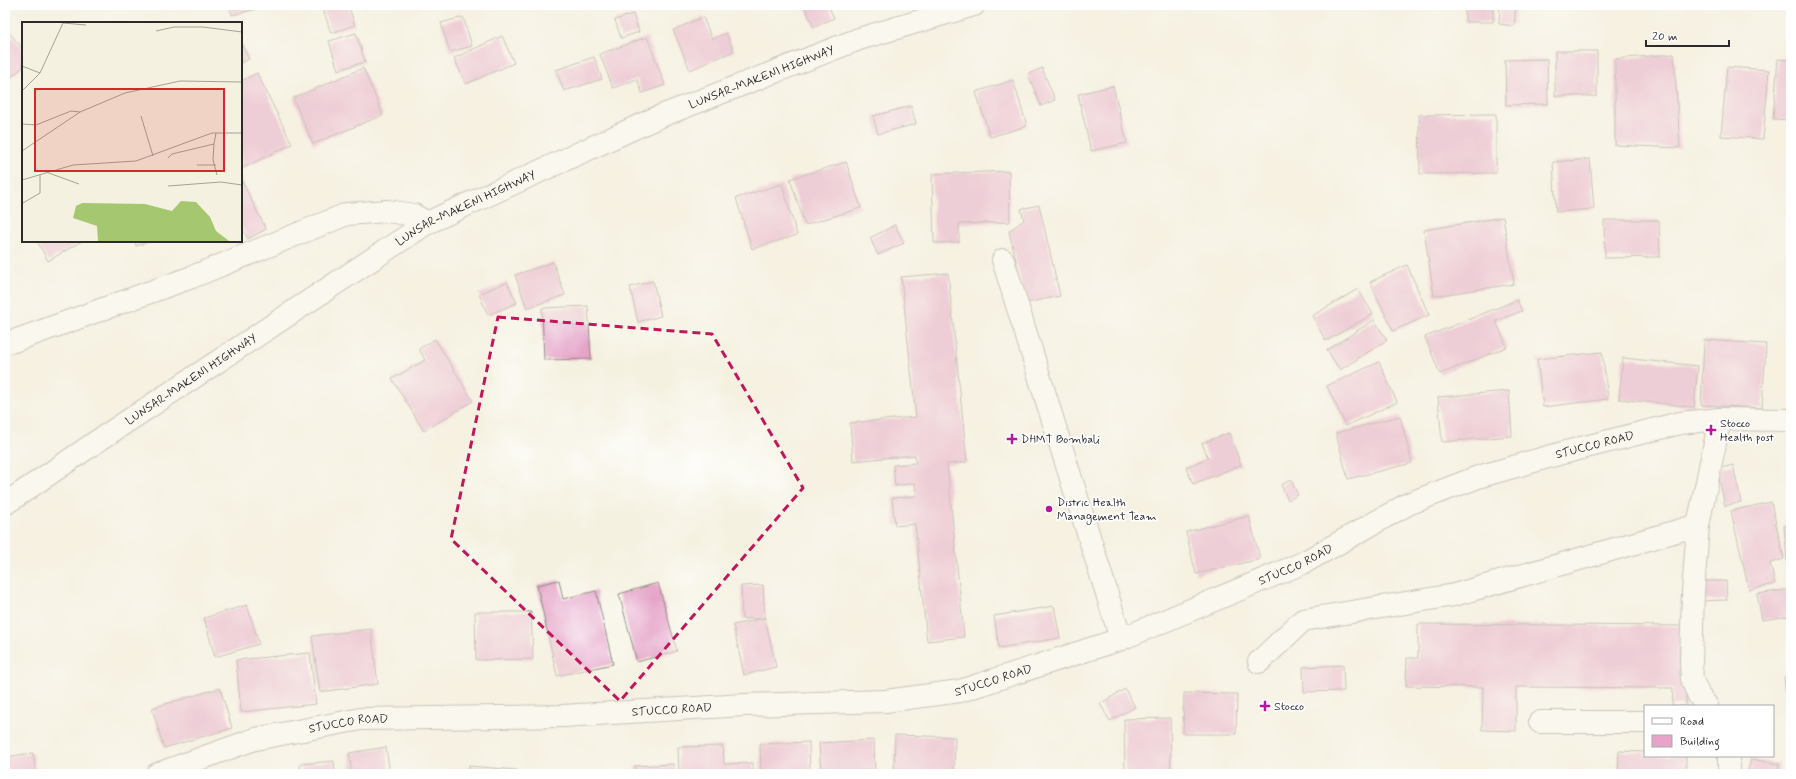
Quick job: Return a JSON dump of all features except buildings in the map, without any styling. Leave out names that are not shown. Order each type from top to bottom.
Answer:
[{"type":"street","name":"LUNSAR-MAKENI HIGHWAY","points":[[5,504],[427,223],[656,118],[859,38],[974,5]]},
{"type":"street","points":[[5,342],[14,341],[192,277],[347,214],[387,211],[414,215],[427,223]]},
{"type":"street","points":[[1003,260],[1121,639]]},
{"type":"street","points":[[1706,705],[1699,696],[1692,680],[1693,593],[1698,525],[1720,418]]},
{"type":"street","name":"STUCCO ROAD","points":[[157,774],[255,739],[361,719],[563,716],[744,705],[894,700],[960,691],[1121,639],[1303,563],[1408,504],[1478,478],[1562,453],[1680,423],[1720,418],[1791,420]]},
{"type":"street","points":[[1259,662],[1303,620],[1454,595],[1698,525]]},
{"type":"street","points":[[1540,722],[1644,722]]},
{"type":"street","points":[[1728,774],[1729,757]]},
{"type":"highlighted area","points":[[498,317],[712,334],[803,488],[620,701],[451,539]]},
{"type":"place","name":"Stocco Health post","points":[[1711,430]]},
{"type":"place","name":"DHMT Bombali","points":[[1012,439]]},
{"type":"place","name":"Distric Health Management Team","points":[[1049,509]]},
{"type":"place","name":"Stocco","points":[[1265,706]]}]
